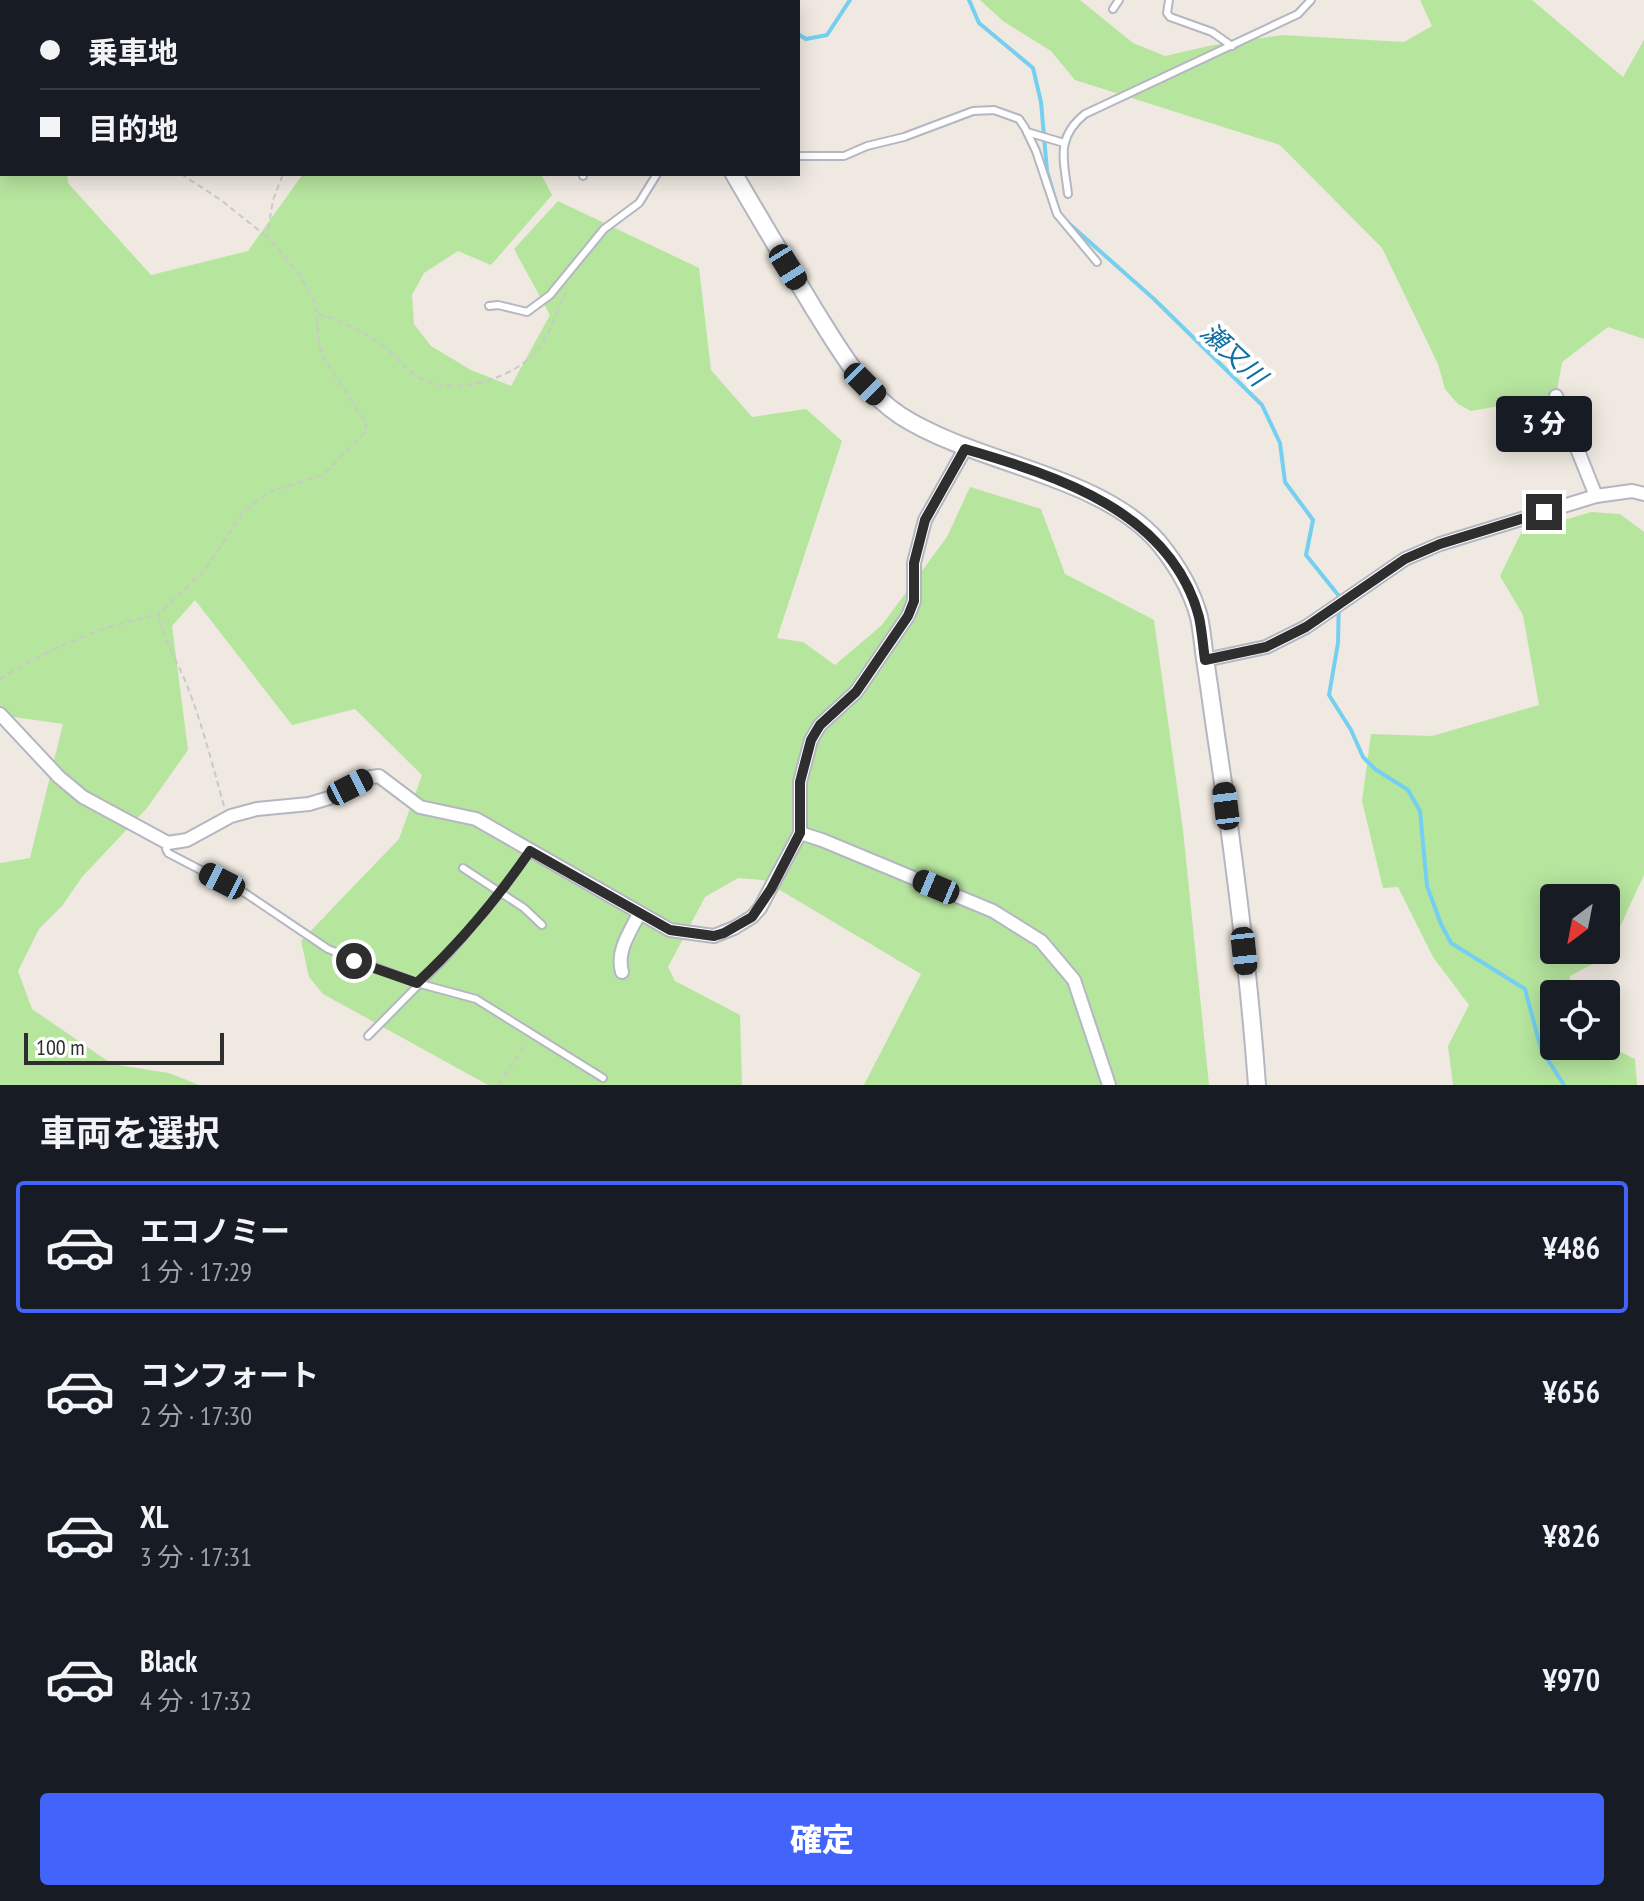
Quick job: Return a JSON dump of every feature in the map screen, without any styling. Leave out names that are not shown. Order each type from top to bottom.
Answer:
[{"type":"street","points":[[735,176],[830,333],[865,384],[899,415],[965,449],[1066,484],[1106,502],[1146,530],[1183,578],[1199,617],[1235,879],[1257,1085]]},
{"type":"street","points":[[1556,396],[1596,496]]},
{"type":"street","points":[[0,714],[59,777],[83,797],[168,843],[187,840],[227,819],[257,809],[309,804],[329,798],[379,776],[420,807],[476,819],[670,930],[714,936],[752,917],[760,908],[800,833],[800,782],[811,740],[820,725],[856,692],[908,616],[914,601],[914,563],[925,520],[965,449]]},
{"type":"street","points":[[1205,660],[1266,647],[1306,627],[1405,559],[1440,544],[1596,496],[1632,491],[1644,494]]},
{"type":"street","points":[[800,833],[993,911],[1041,941],[1074,980],[1109,1085]]},
{"type":"street","points":[[622,972],[621,953],[639,914]]},
{"type":"lane","points":[[1113,9],[1119,0]]},
{"type":"lane","points":[[1169,0],[1167,13],[1170,17],[1212,32],[1232,46]]},
{"type":"lane","points":[[1068,194],[1064,143],[1071,126],[1085,114],[1298,14],[1311,0]]},
{"type":"lane","points":[[800,156],[844,156],[973,111],[994,110],[1019,119],[1036,151],[1057,214],[1097,262]]},
{"type":"lane","points":[[1027,132],[1064,143]]},
{"type":"lane","points":[[489,306],[527,312],[541,304],[604,229],[639,203],[656,176]]},
{"type":"lane","points":[[168,843],[168,853],[245,893],[328,949],[417,983],[476,999],[603,1078]]},
{"type":"lane","points":[[368,1036],[447,956],[501,892],[530,851]]},
{"type":"lane","points":[[463,868],[501,892],[542,925]]},
{"type":"path","points":[[0,679],[35,657],[122,623],[158,614],[205,570],[243,512],[269,492],[323,475],[366,431],[366,423],[319,346],[316,305],[298,272],[267,237],[221,200],[184,176]]},
{"type":"path","points":[[267,237],[273,200],[282,176]]},
{"type":"path","points":[[316,314],[337,319],[360,331],[416,375],[434,384],[469,386],[495,378],[534,354],[565,292]]},
{"type":"path","points":[[158,614],[196,712],[227,819]]},
{"type":"path","points":[[498,1085],[532,1036]]},
{"type":"green space","points":[[980,0],[1080,0],[1133,43],[1165,56],[1282,35],[1404,42],[1432,26],[1420,0],[1532,0],[1623,77],[1644,40],[1644,339],[1608,327],[1562,362],[1556,396],[1471,411],[1458,404],[1445,389],[1438,364],[1382,248],[1280,145],[1075,80],[1051,51],[1003,21]]},
{"type":"green space","points":[[0,176],[67,176],[68,183],[151,275],[248,251],[302,176],[542,176],[552,195],[491,265],[458,251],[424,273],[412,295],[414,324],[431,346],[471,370],[511,386],[550,315],[514,249],[558,201],[699,268],[711,370],[752,417],[806,409],[842,441],[777,638],[803,642],[835,665],[882,625],[947,537],[970,487],[1041,509],[1065,574],[1154,620],[1183,830],[1209,1085],[864,1085],[921,974],[763,880],[738,878],[705,897],[668,967],[675,981],[740,1015],[742,1085],[488,1085],[323,994],[309,977],[301,941],[399,839],[422,775],[355,709],[292,725],[195,600],[172,626],[188,750],[147,808],[82,877],[62,906],[39,929],[18,971],[32,1009],[112,1064],[169,1073],[199,1085],[0,1085],[0,863],[30,858],[63,724],[0,715]]},
{"type":"green space","points":[[1591,512],[1620,514],[1644,532],[1644,875],[1620,927],[1620,884],[1540,884],[1540,964],[1593,964],[1570,976],[1570,980],[1540,980],[1540,1060],[1620,1060],[1620,1052],[1635,1059],[1637,1085],[1453,1085],[1448,1046],[1469,1005],[1433,957],[1398,887],[1383,888],[1362,801],[1371,734],[1432,736],[1539,705],[1523,615],[1500,576],[1521,533]]},
{"type":"waterway","points":[[800,35],[806,39],[827,35],[850,0]]},
{"type":"waterway","name":"瀬又川","points":[[969,0],[979,23],[1033,68],[1041,102],[1047,171],[1059,212]]},
{"type":"waterway","name":"瀬又川","points":[[1066,221],[1154,299],[1262,405],[1280,443],[1285,482],[1313,520],[1306,555],[1339,596],[1338,643],[1329,695],[1351,730],[1363,757],[1375,769],[1408,790],[1420,811],[1427,886],[1451,943],[1525,989],[1541,1049],[1564,1085]]},
{"type":"route","points":[[354,961],[417,983],[447,956],[501,892],[530,851],[670,930],[714,936],[752,917],[771,889],[800,833],[800,782],[811,740],[820,725],[856,692],[908,616],[914,601],[914,563],[925,520],[965,449],[1066,484],[1106,502],[1146,530],[1183,578],[1199,617],[1205,660],[1266,647],[1306,627],[1405,559],[1440,544],[1544,512]]}]
